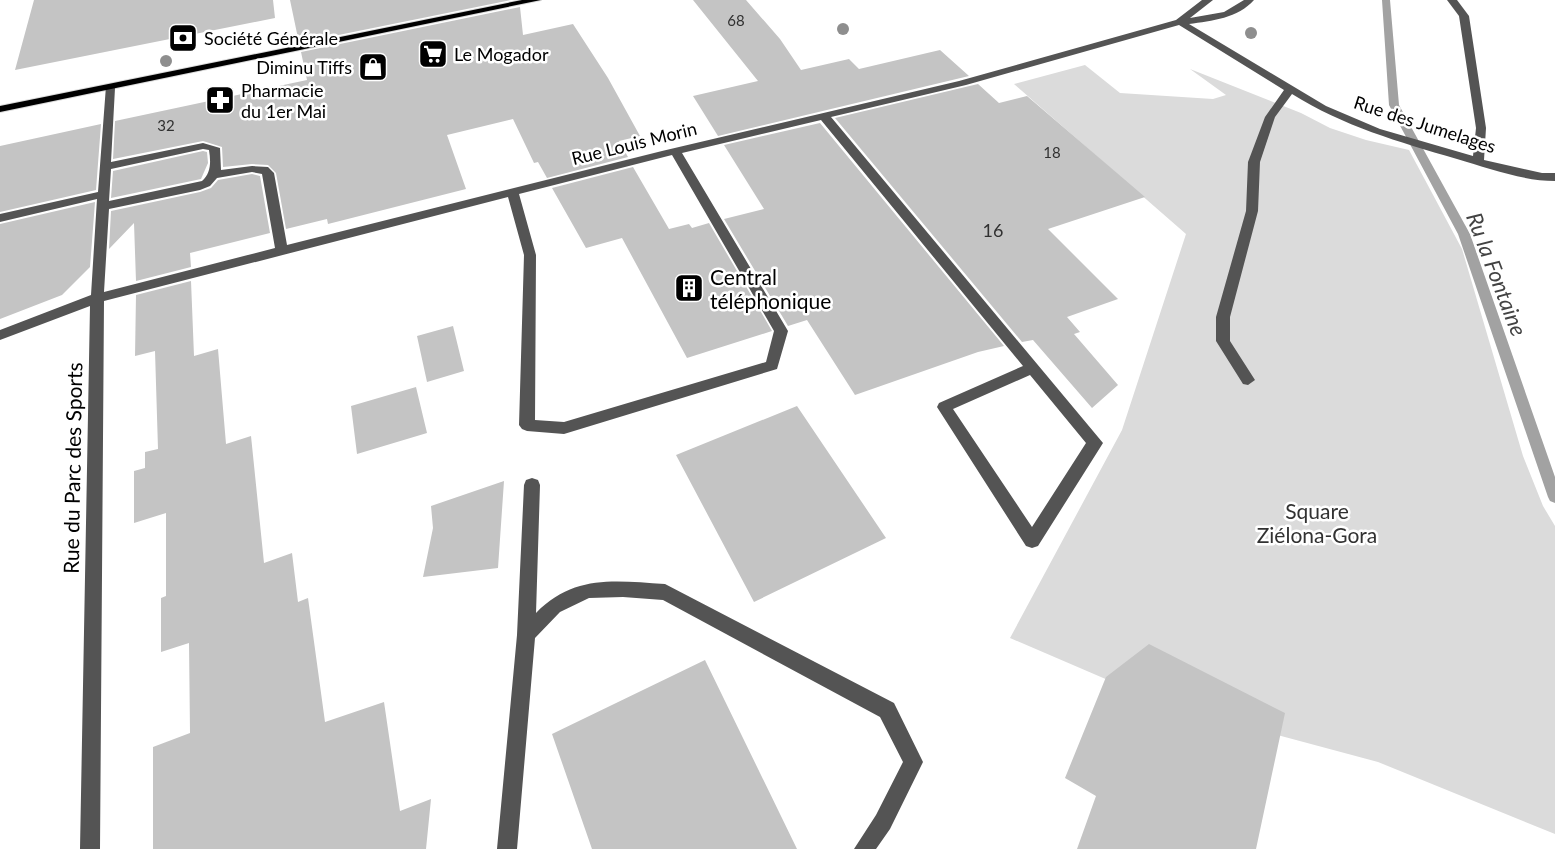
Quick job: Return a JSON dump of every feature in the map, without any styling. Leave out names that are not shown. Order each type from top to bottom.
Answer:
[{"type":"main road","points":[[0,109],[536,0]]},
{"type":"street","name":"Rue Louis Morin","points":[[1179,21],[1208,0]]},
{"type":"street","name":"Rue Louis Morin","points":[[0,335],[97,298],[675,151],[963,83],[1179,21],[1212,18],[1245,6],[1249,0]]},
{"type":"street","points":[[1452,0],[1464,16],[1481,128],[1478,161]]},
{"type":"street","name":"Rue des Jumelages","points":[[1179,21],[1322,108],[1399,138],[1478,161],[1542,177],[1555,177]]},
{"type":"street","name":"Rue du Parc des Sports","points":[[90,849],[97,298],[110,88]]},
{"type":"street","points":[[1248,380],[1223,341],[1223,317],[1252,212],[1254,162],[1270,117],[1290,89]]},
{"type":"street","points":[[824,116],[1033,368],[1095,443],[1032,541],[944,407],[1033,368]]},
{"type":"street","points":[[0,218],[200,186],[208,183],[214,176],[217,161],[214,148],[203,146],[105,167]]},
{"type":"street","points":[[513,192],[530,255],[527,425],[564,428],[772,365],[781,331],[675,151]]},
{"type":"street","points":[[214,176],[252,169],[264,169],[268,173],[282,251]]},
{"type":"street","points":[[507,849],[526,635],[532,485]]},
{"type":"street","points":[[526,635],[554,606],[587,590],[622,589],[665,592],[887,710],[913,762],[883,822],[864,849]]},
{"type":"green space","name":"Square Ziélona-Gora","points":[[1085,65],[1120,93],[1213,99],[1226,95],[1190,69],[1301,113],[1330,128],[1366,140],[1409,150],[1462,249],[1523,456],[1543,506],[1555,526],[1555,834],[1378,762],[1166,705],[1010,638],[1122,430],[1186,234],[1014,84]]},
{"type":"building","points":[[34,0],[273,0],[275,18],[15,70]]},
{"type":"building","points":[[290,0],[511,0],[299,43]]},
{"type":"building","points":[[693,0],[746,0],[780,39],[801,70],[849,59],[859,69],[940,50],[969,76],[718,136],[693,96],[758,81]]},
{"type":"building","points":[[520,7],[523,35],[573,24],[608,78],[640,136],[619,141],[628,157],[547,178],[538,162],[534,163],[513,119],[447,135],[466,189],[328,224],[327,219],[286,229],[276,173],[268,165],[223,167],[222,147],[203,141],[113,159],[115,121],[307,80],[301,52]]},
{"type":"building","points":[[978,84],[999,103],[1027,96],[1145,197],[1048,229],[1118,299],[1067,317],[1080,332],[1074,334],[1118,385],[1092,408],[1033,340],[1022,342],[835,118]]},
{"type":"building","points":[[820,123],[1004,346],[978,352],[855,395],[807,320],[788,326],[724,219],[764,209],[724,145]]},
{"type":"building","points":[[101,124],[96,190],[0,212],[0,146]]},
{"type":"building","points":[[207,152],[208,163],[201,179],[111,198],[113,171]]},
{"type":"building","name":"Central téléphonique","points":[[633,167],[669,229],[689,224],[692,228],[709,223],[772,331],[687,358],[622,238],[586,248],[552,188]]},
{"type":"building","points":[[252,174],[260,176],[270,233],[190,253],[191,267],[136,281],[134,223],[109,249],[111,211],[200,192],[211,188],[218,180]]},
{"type":"building","points":[[95,202],[90,267],[62,295],[0,319],[0,224]]},
{"type":"building","points":[[191,281],[194,356],[218,349],[226,444],[251,436],[264,563],[292,553],[298,602],[308,598],[325,722],[384,702],[400,811],[431,799],[426,849],[153,849],[153,747],[190,733],[189,643],[161,652],[161,598],[166,596],[166,513],[134,523],[134,471],[145,468],[145,452],[158,449],[155,351],[135,356],[136,295]]},
{"type":"building","points":[[453,326],[464,371],[427,382],[417,336]]},
{"type":"building","points":[[416,387],[427,433],[357,454],[351,406]]},
{"type":"building","points":[[797,406],[886,538],[754,602],[676,455]]},
{"type":"building","points":[[504,481],[498,568],[423,577],[433,528],[431,506]]},
{"type":"building","points":[[1149,644],[1285,713],[1256,849],[1077,849],[1096,796],[1065,778],[1106,677]]},
{"type":"building","points":[[705,660],[797,849],[592,849],[552,734]]},
{"type":"waterway","name":"Ru la Fontaine","points":[[1386,0],[1394,105],[1464,234],[1555,497]]},
{"type":"place","name":"Société Générale","points":[[183,38]]},
{"type":"place","name":"Le Mogador","points":[[433,54]]},
{"type":"place","name":"Diminu Tiffs","points":[[373,67]]},
{"type":"place","name":"Pharmacie du 1er Mai","points":[[220,100]]},
{"type":"place","name":"Central téléphonique","points":[[689,288]]}]
